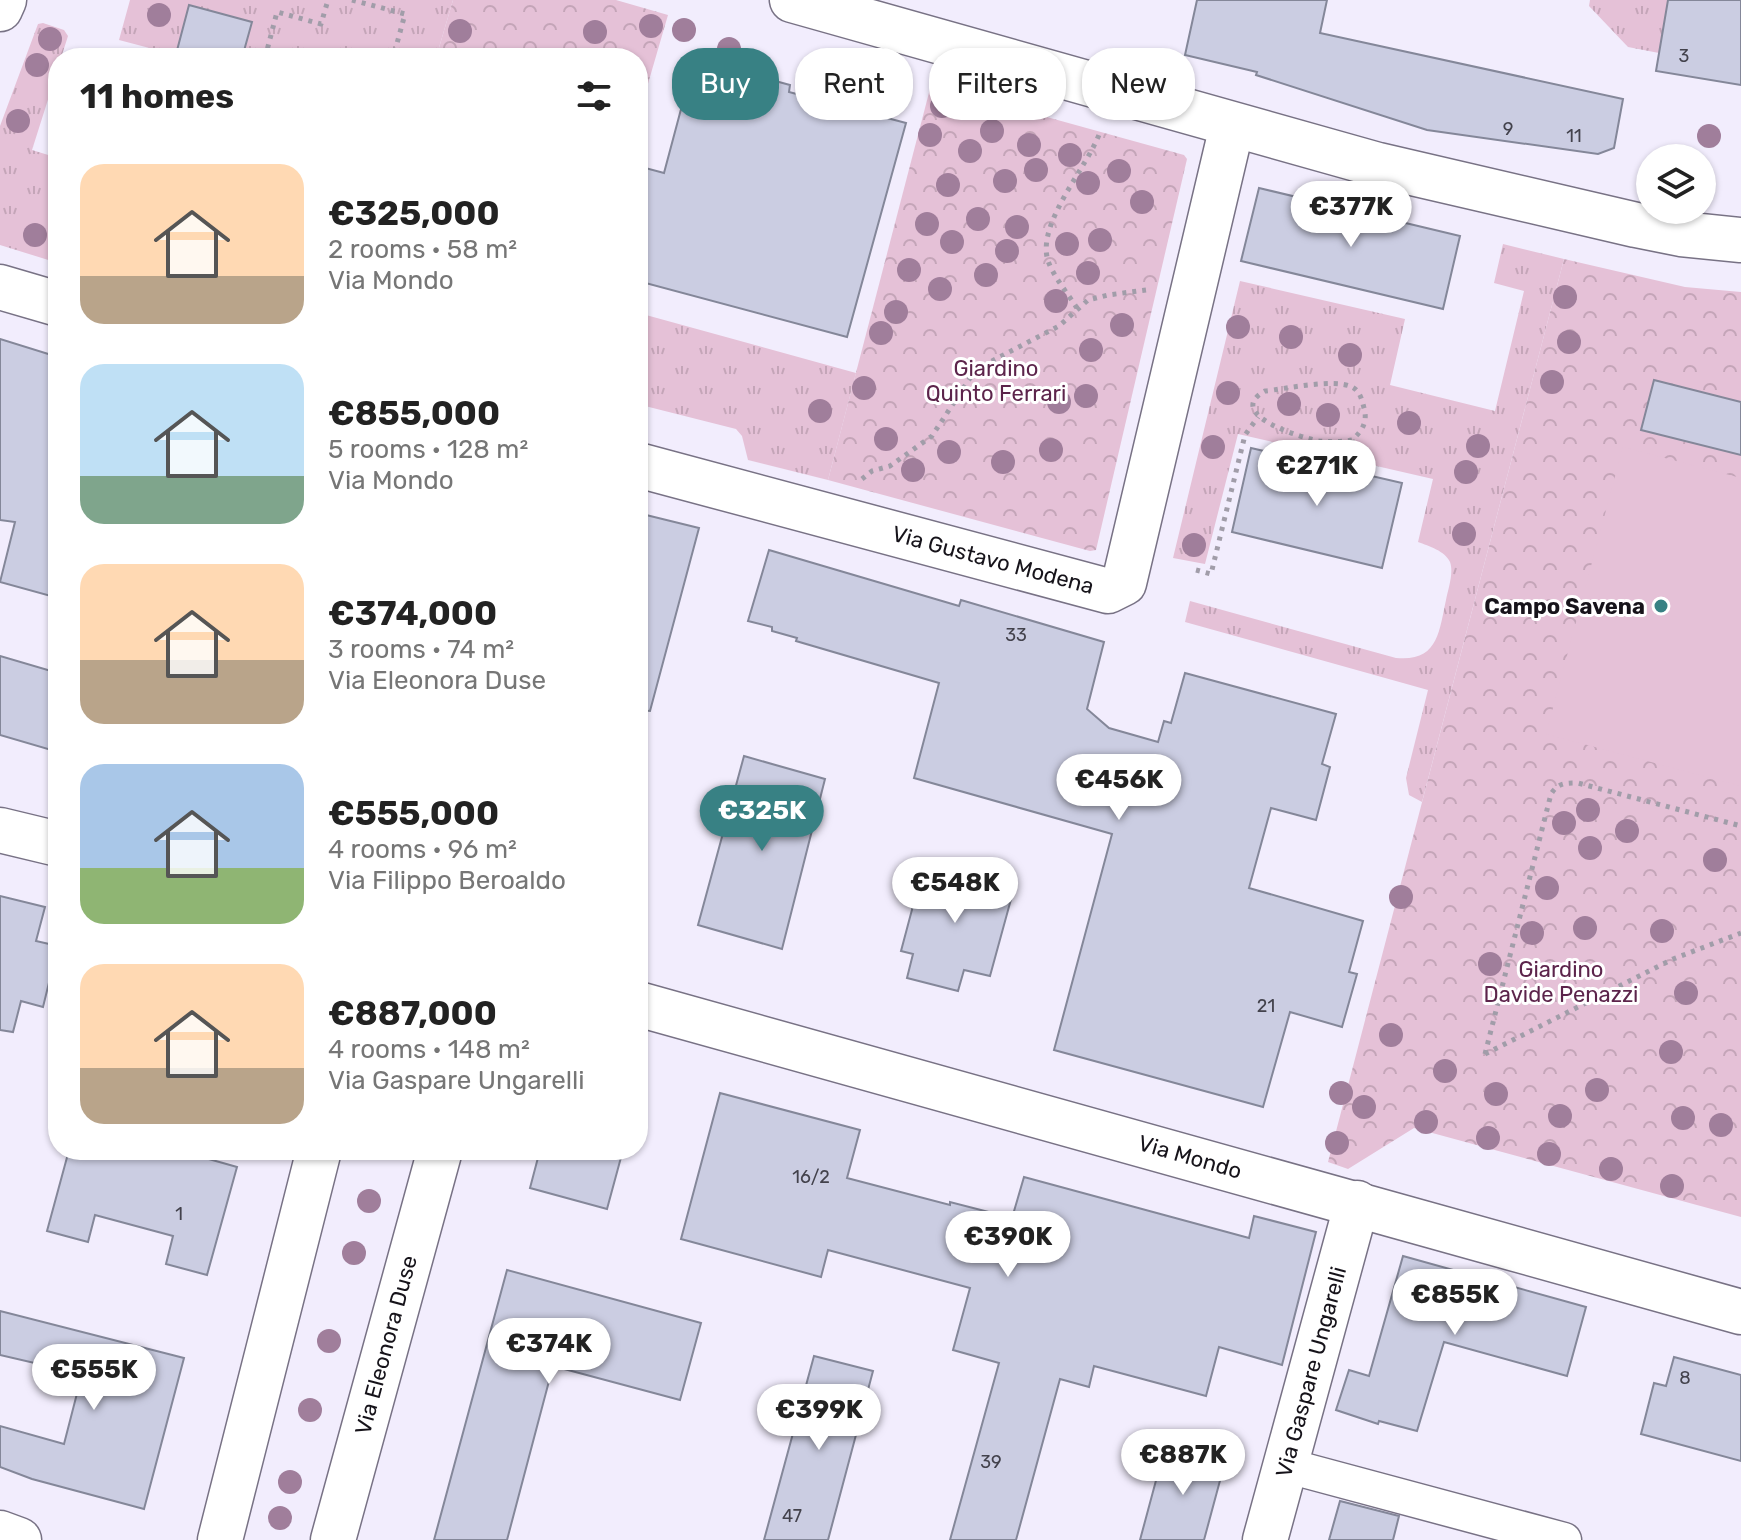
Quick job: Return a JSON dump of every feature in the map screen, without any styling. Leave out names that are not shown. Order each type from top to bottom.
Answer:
[{"type":"street","points":[[0,9],[4,0]]},
{"type":"street","points":[[792,0],[1232,126],[1407,172],[1681,234],[1741,240]]},
{"type":"street","name":"Via Gustavo Modena","points":[[648,468],[1108,591],[1124,583],[1232,126]]},
{"type":"street","points":[[0,287],[48,301]]},
{"type":"street","points":[[0,830],[48,842]]},
{"type":"street","name":"Via Mondo","points":[[648,1007],[1741,1312]]},
{"type":"street","points":[[220,1540],[316,1160]]},
{"type":"street","name":"Via Eleonora Duse","points":[[333,1540],[437,1160]]},
{"type":"street","name":"Via Gaspare Ungarelli","points":[[1265,1540],[1357,1203]]},
{"type":"street","points":[[1307,1471],[1564,1540]]},
{"type":"street","points":[[0,1533],[19,1540]]},
{"type":"path","points":[[268,48],[277,12],[321,24],[328,0]]},
{"type":"path","points":[[352,0],[405,14],[396,48]]},
{"type":"path","points":[[1077,309],[1048,261],[1047,243],[1062,198],[1086,164],[1103,123]]},
{"type":"path","points":[[856,488],[863,477],[890,466],[932,436],[970,378],[988,363],[1059,326],[1088,300],[1157,290]]},
{"type":"path","points":[[1341,384],[1354,387],[1361,395],[1366,413],[1364,426],[1352,440],[1317,441],[1265,423],[1258,417],[1253,403],[1256,395],[1265,391],[1341,384]]},
{"type":"path","points":[[1196,570],[1211,574],[1245,435],[1258,417]]},
{"type":"path","points":[[1352,440],[1361,474]]},
{"type":"path","points":[[1741,826],[1578,783],[1556,786],[1551,794],[1485,1054],[1673,959],[1741,933]]},
{"type":"green space","points":[[130,0],[453,0],[439,48],[245,48],[252,22],[190,5],[178,48],[149,48],[119,40]]},
{"type":"green space","points":[[453,0],[616,0],[668,15],[648,84],[648,48],[439,48]]},
{"type":"green space","points":[[1590,0],[1668,0],[1659,53],[1628,47],[1589,6]]},
{"type":"green space","points":[[38,24],[64,30],[68,36],[64,48],[48,48],[48,100],[32,150],[48,155],[48,260],[0,245],[0,126]]},
{"type":"green space","name":"Giardino Quinto Ferrari","points":[[929,93],[929,120],[1058,120],[1184,155],[1187,159],[1096,550],[1090,551],[828,480]]},
{"type":"green space","points":[[1503,244],[1564,259],[1422,802],[1409,795],[1406,778],[1428,690],[1185,622],[1190,601],[1396,658],[1421,655],[1428,650],[1438,633],[1451,576],[1450,562],[1444,555],[1418,542],[1433,479],[1238,434],[1205,564],[1173,558],[1240,281],[1405,319],[1390,385],[1495,411],[1524,291],[1494,283]]},
{"type":"green space","name":"Giardino Davide Penazzi","points":[[1564,259],[1685,287],[1741,292],[1741,1217],[1414,1128],[1348,1169],[1328,1162]]},
{"type":"green space","points":[[648,316],[856,373],[828,480],[748,460],[742,436],[736,429],[648,407]]},
{"type":"green space","name":"Campo Savena","points":[[1623,447],[1741,478],[1741,786],[1546,734]]},
{"type":"building","points":[[1197,0],[1327,0],[1320,33],[1623,99],[1614,148],[1598,154],[1427,130],[1256,75],[1257,72],[1195,57],[1195,48],[1187,48]]},
{"type":"building","points":[[1668,0],[1741,0],[1741,85],[1656,71]]},
{"type":"building","points":[[189,5],[252,22],[245,48],[178,48]]},
{"type":"building","points":[[779,82],[790,85],[789,92],[795,94],[795,120],[895,120],[906,123],[847,337],[648,284],[648,169],[664,173],[678,120],[779,120]]},
{"type":"building","points":[[1259,188],[1460,236],[1443,309],[1241,261]]},
{"type":"building","points":[[0,339],[48,354],[48,595],[0,582],[15,522],[0,520]]},
{"type":"building","points":[[1654,380],[1741,402],[1741,455],[1641,430]]},
{"type":"building","points":[[1251,448],[1402,483],[1382,568],[1232,532]]},
{"type":"building","points":[[648,515],[699,528],[648,711]]},
{"type":"building","points":[[769,550],[959,606],[961,600],[1104,642],[1087,709],[1109,728],[1158,742],[1164,721],[1171,723],[1185,673],[1336,714],[1322,764],[1330,767],[1316,820],[1271,808],[1249,888],[1363,921],[1349,972],[1357,974],[1342,1027],[1290,1012],[1263,1107],[1054,1050],[1112,834],[914,778],[939,683],[796,641],[797,638],[772,631],[772,627],[748,621]]},
{"type":"building","points":[[0,656],[48,670],[48,749],[0,735]]},
{"type":"building","points":[[744,756],[825,779],[782,949],[698,925]]},
{"type":"building","points":[[940,861],[1005,878],[1002,889],[1013,892],[990,976],[964,970],[958,991],[907,978],[913,954],[901,951],[922,872],[935,876]]},
{"type":"building","points":[[0,896],[45,907],[36,941],[48,944],[48,987],[43,1007],[21,1001],[13,1032],[0,1030]]},
{"type":"building","points":[[720,1093],[860,1130],[847,1178],[950,1205],[950,1202],[1012,1218],[1024,1177],[1249,1238],[1254,1216],[1316,1232],[1282,1365],[1219,1347],[1206,1396],[1094,1366],[1089,1387],[1060,1379],[1016,1540],[950,1540],[999,1363],[953,1350],[970,1288],[828,1250],[821,1277],[681,1239]]},
{"type":"building","points":[[66,1160],[212,1160],[237,1167],[207,1275],[166,1264],[173,1236],[95,1215],[88,1242],[47,1231]]},
{"type":"building","points":[[537,1160],[620,1160],[607,1209],[530,1188]]},
{"type":"building","points":[[1403,1256],[1586,1307],[1567,1376],[1444,1342],[1417,1431],[1379,1421],[1378,1424],[1336,1410],[1349,1370],[1369,1376]]},
{"type":"building","points":[[507,1270],[701,1323],[680,1400],[553,1366],[507,1540],[434,1540]]},
{"type":"building","points":[[0,1311],[184,1358],[144,1509],[32,1479],[0,1467],[0,1426],[64,1444],[82,1374],[0,1355]]},
{"type":"building","points":[[814,1356],[873,1371],[828,1540],[764,1540]]},
{"type":"building","points":[[1674,1357],[1741,1375],[1741,1461],[1641,1434],[1654,1383],[1666,1386]]},
{"type":"building","points":[[1165,1447],[1225,1462],[1204,1540],[1140,1540]]},
{"type":"building","points":[[1340,1501],[1399,1516],[1393,1540],[1329,1540]]},
{"type":"place","name":"Campo Savena","points":[[1661,606]]}]
